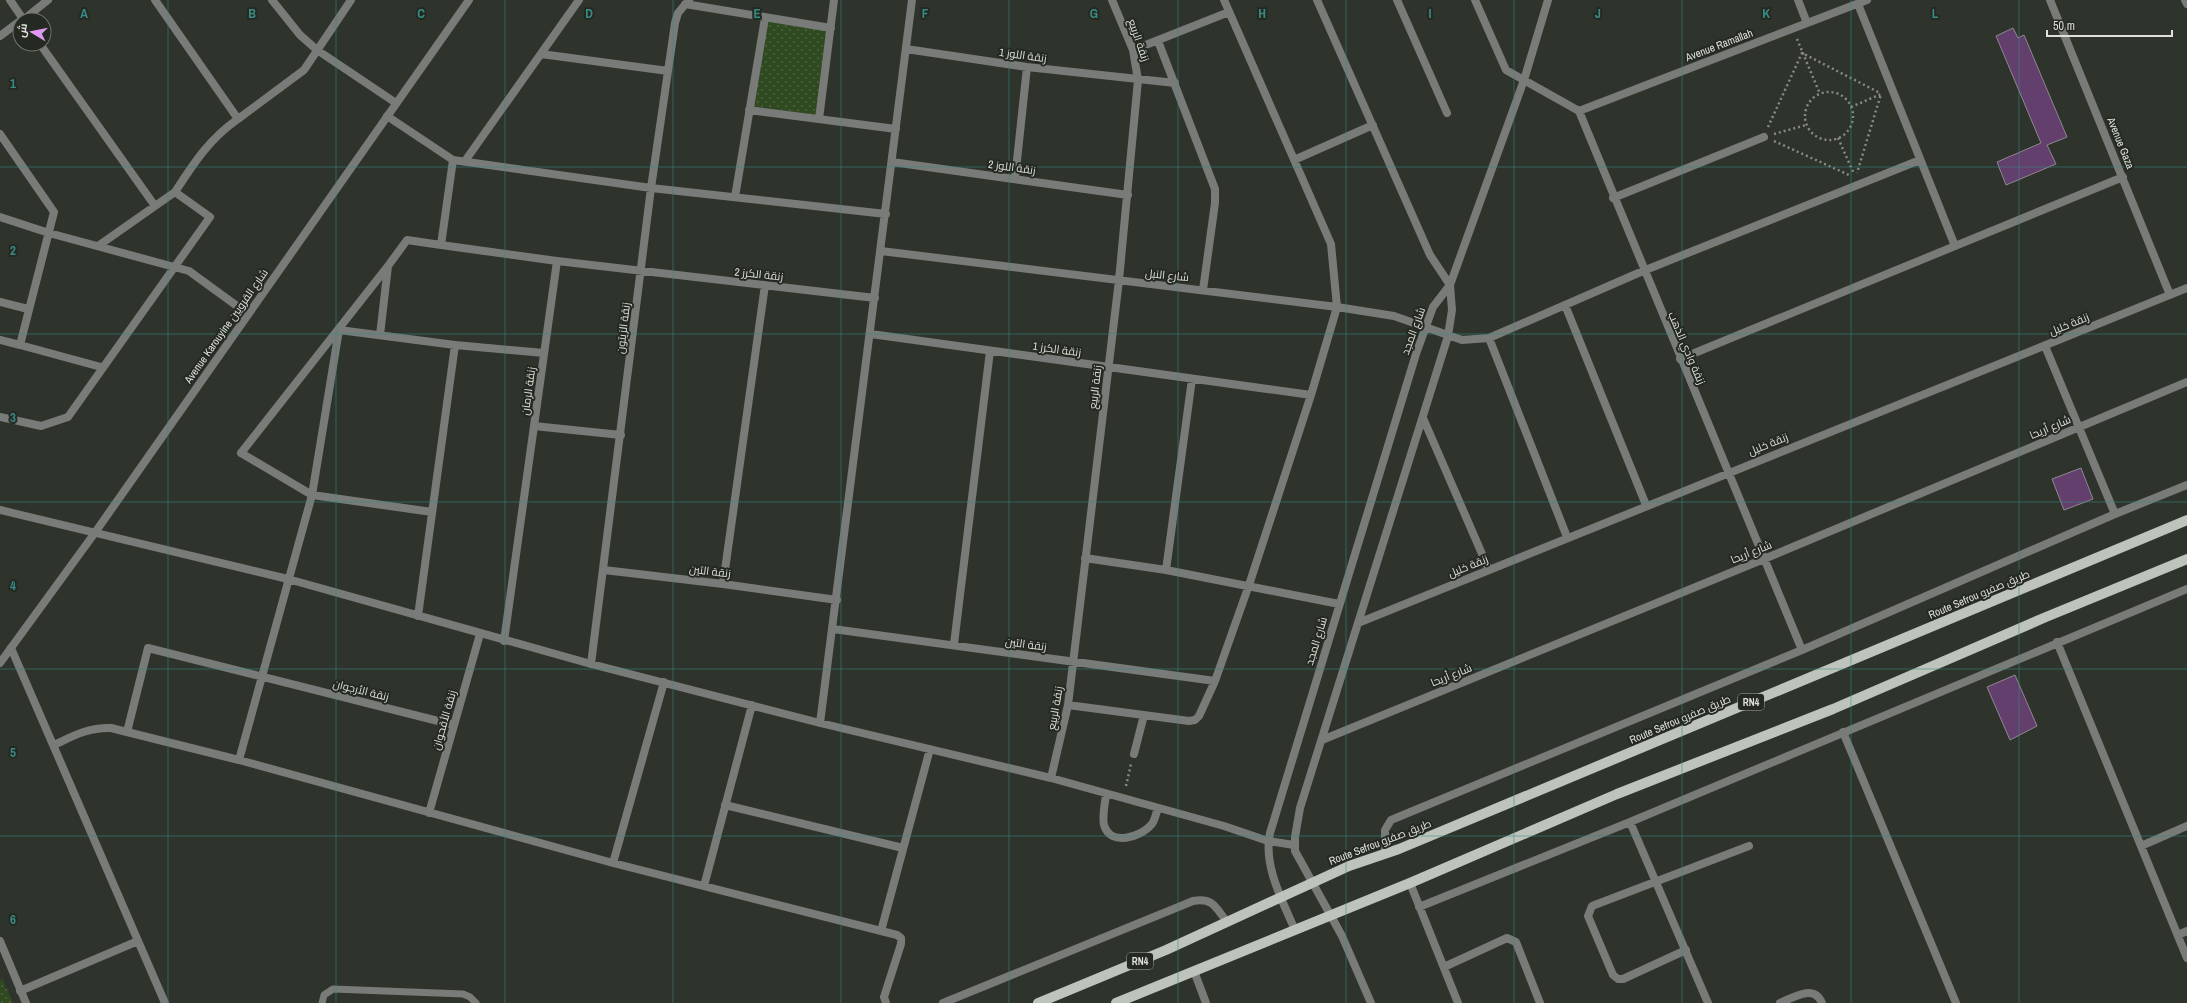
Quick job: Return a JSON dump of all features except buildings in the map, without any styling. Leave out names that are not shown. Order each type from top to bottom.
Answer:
[{"type":"main road","name":"Route Sefrou طريق صفرو","points":[[1313,881],[1385,854],[2187,520]]},
{"type":"main road","points":[[1116,1003],[1410,883],[1618,794],[1833,709],[2039,620],[2187,559]]},
{"type":"main road","name":"RN4","points":[[1038,1003],[1166,950],[1313,881]]},
{"type":"street","points":[[10,0],[17,12]]},
{"type":"street","points":[[32,12],[48,0]]},
{"type":"street","points":[[156,0],[238,119]]},
{"type":"street","points":[[272,0],[300,36],[317,50],[396,103]]},
{"type":"street","points":[[98,246],[174,192],[207,145],[221,131],[304,70],[351,0]]},
{"type":"street","name":"Avenue Karouyine شارع القرويين","points":[[0,663],[94,534],[469,0]]},
{"type":"street","points":[[465,161],[579,0]]},
{"type":"street","points":[[819,119],[834,0]]},
{"type":"street","points":[[820,723],[871,334],[912,0]]},
{"type":"street","name":"زنقة الربيع","points":[[1051,778],[1068,705],[1119,280],[1138,80],[1133,50],[1112,0]]},
{"type":"street","points":[[1068,705],[1189,721],[1195,720],[1215,681],[1249,585],[1311,395],[1337,307],[1331,244],[1224,0]]},
{"type":"street","points":[[1317,0],[1430,255],[1450,285]]},
{"type":"street","points":[[1397,0],[1447,113]]},
{"type":"street","points":[[1475,0],[1506,70],[1578,111]]},
{"type":"street","points":[[1371,1003],[1331,914],[1296,851],[1294,845],[1300,808],[1448,336],[1452,310],[1450,285],[1524,80],[1548,0]]},
{"type":"street","points":[[1798,0],[1807,23]]},
{"type":"street","name":"Avenue Ramallah","points":[[1578,111],[1867,0]]},
{"type":"street","name":"Avenue Gaza","points":[[2050,0],[2170,295]]},
{"type":"street","points":[[2185,0],[2187,4]]},
{"type":"street","points":[[687,2],[764,18],[831,28]]},
{"type":"street","name":"زنقة الزيتون","points":[[591,664],[651,188],[675,23],[678,14],[687,2]]},
{"type":"street","points":[[1858,4],[1955,246]]},
{"type":"street","points":[[1133,50],[1229,12]]},
{"type":"street","points":[[735,197],[764,18]]},
{"type":"street","points":[[0,36],[12,27]]},
{"type":"street","points":[[1158,41],[1215,189],[1215,203],[1203,290]]},
{"type":"street","name":"زنقة اللوز 1","points":[[906,49],[1028,67],[1175,83]]},
{"type":"street","points":[[46,52],[155,206]]},
{"type":"street","points":[[541,54],[668,71]]},
{"type":"street","points":[[1015,179],[1028,67]]},
{"type":"street","points":[[749,110],[896,129]]},
{"type":"street","name":"زنقة وادي الذهب","points":[[1578,111],[1643,271],[1802,650]]},
{"type":"street","points":[[387,116],[453,160],[651,188],[886,214]]},
{"type":"street","points":[[1294,160],[1373,126]]},
{"type":"street","points":[[0,134],[54,212],[20,345]]},
{"type":"street","points":[[1613,198],[1764,137]]},
{"type":"street","points":[[441,245],[453,160]]},
{"type":"street","name":"شارع النبل","points":[[881,251],[1337,307],[1394,316],[1462,340],[1488,338],[1643,271],[1920,160]]},
{"type":"street","name":"زنقة اللوز 2","points":[[892,162],[1128,195]]},
{"type":"street","points":[[1680,359],[2123,177]]},
{"type":"street","points":[[0,417],[41,426],[68,417],[102,367],[210,217],[174,192]]},
{"type":"street","points":[[0,217],[49,233],[189,271],[248,314]]},
{"type":"street","points":[[432,512],[312,495],[241,453],[339,330],[407,240],[557,261]]},
{"type":"street","name":"زنقة الكرز 2","points":[[557,261],[641,272],[875,298]]},
{"type":"street","name":"زنقة الرمان","points":[[504,641],[557,261]]},
{"type":"street","points":[[380,335],[388,266]]},
{"type":"street","points":[[723,584],[765,285]]},
{"type":"street","name":"شارع المجد","points":[[1295,930],[1280,897],[1269,858],[1268,841],[1339,604],[1425,328],[1433,307],[1450,285]]},
{"type":"street","name":"زنقة خليل","points":[[1358,623],[1646,505],[2187,288]]},
{"type":"street","points":[[0,302],[28,309]]},
{"type":"street","points":[[1565,305],[1646,505]]},
{"type":"street","points":[[339,330],[455,345],[544,353]]},
{"type":"street","points":[[239,760],[312,495],[339,330]]},
{"type":"street","name":"زنقة الكرز 1","points":[[871,334],[1311,395]]},
{"type":"street","points":[[1488,338],[1567,537]]},
{"type":"street","points":[[0,340],[102,367]]},
{"type":"street","points":[[418,616],[455,345]]},
{"type":"street","points":[[2045,346],[2115,514]]},
{"type":"street","points":[[954,644],[990,351]]},
{"type":"street","points":[[1166,570],[1192,379]]},
{"type":"street","name":"شارع أريحا","points":[[1322,740],[1764,559],[2187,382]]},
{"type":"street","points":[[1423,418],[1489,570]]},
{"type":"street","points":[[534,426],[621,435]]},
{"type":"street","points":[[1385,854],[1385,830],[1391,820],[1802,650],[2115,514],[2187,486]]},
{"type":"street","points":[[0,510],[94,534],[288,579],[504,641],[752,706],[1051,778],[1224,826],[1268,841],[1294,845]]},
{"type":"street","points":[[1085,558],[1166,570],[1249,585],[1339,604]]},
{"type":"street","name":"زنقة التين","points":[[604,570],[723,584],[837,600]]},
{"type":"street","points":[[1419,907],[1630,822],[2057,642],[2187,589]]},
{"type":"street","name":"زنقة التين","points":[[833,629],[954,644],[1072,662],[1215,681]]},
{"type":"street","name":"زنقة الأقحوان","points":[[429,813],[480,634]]},
{"type":"street","points":[[2057,642],[2187,958]]},
{"type":"street","points":[[11,648],[165,1003]]},
{"type":"street","name":"زنقة الأرجوان","points":[[127,732],[148,648],[454,725]]},
{"type":"street","points":[[613,863],[664,682]]},
{"type":"street","points":[[704,886],[752,706]]},
{"type":"street","points":[[1134,754],[1144,715]]},
{"type":"street","points":[[54,745],[83,731],[99,728],[127,732],[239,760],[613,863],[897,935],[901,938],[901,944],[884,997],[886,1003]]},
{"type":"street","points":[[1843,732],[1956,1003]]},
{"type":"street","points":[[881,931],[930,749]]},
{"type":"street","points":[[1106,794],[1104,824],[1108,832],[1121,838],[1131,838],[1151,826],[1158,808]]},
{"type":"street","points":[[725,805],[903,848]]},
{"type":"street","points":[[1630,822],[1708,1003]]},
{"type":"street","points":[[2141,846],[2187,826]]},
{"type":"street","points":[[1686,950],[1623,979],[1618,979],[1613,975],[1588,916],[1589,910],[1592,906],[1749,846]]},
{"type":"street","points":[[1410,883],[1458,1003]]},
{"type":"street","points":[[943,1003],[1193,901],[1202,899],[1210,901],[1227,922]]},
{"type":"street","points":[[2178,935],[2187,931]]},
{"type":"street","points":[[1444,967],[1507,938],[1512,939],[1516,942],[1540,1003]]},
{"type":"street","points":[[0,941],[26,1003]]},
{"type":"street","points":[[20,991],[138,941]]},
{"type":"street","points":[[1194,971],[1206,1003]]},
{"type":"street","points":[[1780,1003],[1806,993],[1814,993],[1820,997],[1822,1003]]},
{"type":"lane","points":[[322,1003],[324,995],[333,989],[463,994],[470,997],[476,1003]]},
{"type":"path","points":[[1793,28],[1820,94]]},
{"type":"path","points":[[1802,53],[1881,94]]},
{"type":"path","points":[[1764,137],[1802,53]]},
{"type":"path","points":[[1851,107],[1891,88]]},
{"type":"path","points":[[1834,93],[1847,100],[1851,107],[1852,114],[1849,129],[1838,138],[1830,140],[1816,136],[1806,125],[1805,110],[1813,98],[1820,94],[1834,93]]},
{"type":"path","points":[[1855,177],[1881,94]]},
{"type":"path","points":[[1764,137],[1806,125]]},
{"type":"path","points":[[1764,137],[1855,177]]},
{"type":"path","points":[[1838,138],[1855,177]]},
{"type":"path","points":[[1123,799],[1134,754]]},
{"type":"green space","points":[[766,19],[830,29],[818,115],[750,106]]},
{"type":"green space","points":[[2,978],[13,1003],[0,1003],[0,981]]}]
